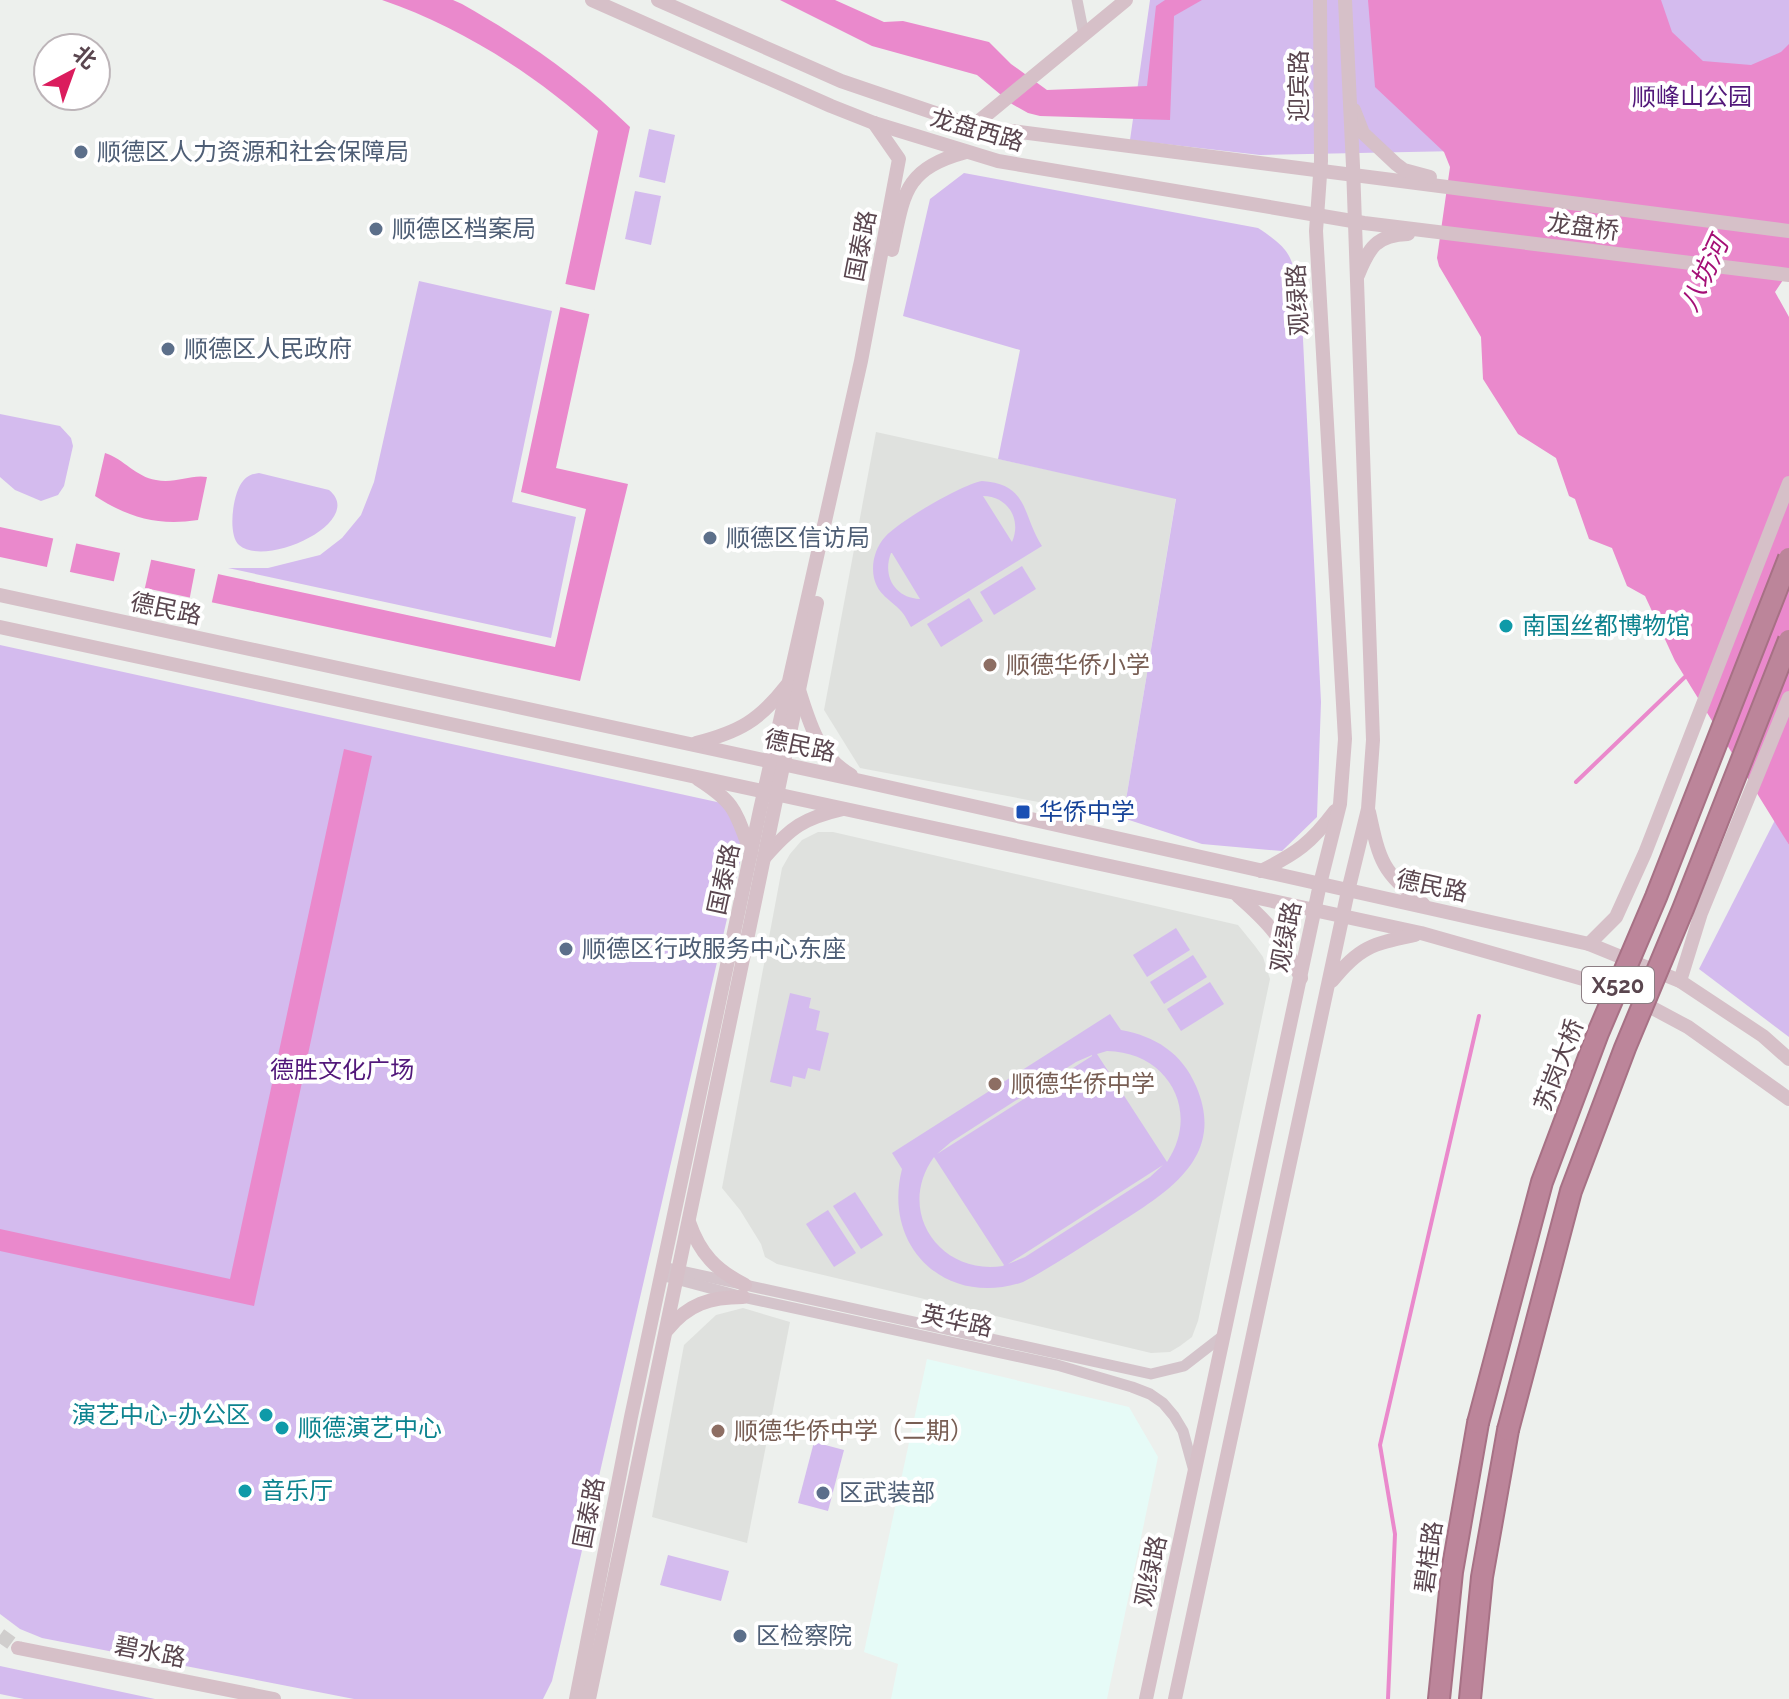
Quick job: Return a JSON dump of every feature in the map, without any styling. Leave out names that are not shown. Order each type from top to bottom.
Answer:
[{"type":"highway","name":"苏岗大桥","points":[[1478,1423],[1542,1182],[1598,1033],[1656,897],[1789,558]]},
{"type":"highway","name":"X520","points":[[1470,1699],[1482,1577],[1508,1430],[1571,1191],[1789,640]]},
{"type":"highway","name":"碧桂路","points":[[1439,1699],[1452,1572],[1478,1423]]},
{"type":"street","name":"龙盘西路","points":[[592,0],[874,123],[966,152],[1020,166],[1372,223]]},
{"type":"street","name":"龙盘西路","points":[[658,0],[841,81],[973,126],[1321,172]]},
{"type":"street","points":[[1077,0],[1084,35]]},
{"type":"street","points":[[973,126],[1126,0]]},
{"type":"street","name":"迎宾路","points":[[1320,0],[1321,172]]},
{"type":"street","name":"观绿路","points":[[1175,1699],[1342,916],[1368,809],[1373,740],[1345,0]]},
{"type":"street","points":[[1350,99],[1363,133],[1404,170],[1481,191]]},
{"type":"street","name":"国泰路","points":[[794,685],[899,159],[874,123]]},
{"type":"street","name":"国泰路","points":[[576,1699],[794,685],[902,204],[916,176],[928,166],[966,152]]},
{"type":"street","name":"龙盘桥","points":[[1321,172],[1789,231]]},
{"type":"street","name":"观绿路","points":[[1146,1699],[1314,910],[1340,804],[1345,739],[1317,247],[1321,172]]},
{"type":"street","name":"龙盘桥","points":[[1372,223],[1789,275]]},
{"type":"street","points":[[1356,279],[1369,249],[1390,235],[1452,233]]},
{"type":"street","points":[[1589,944],[1616,917],[1645,853],[1789,483]]},
{"type":"street","name":"德民路","points":[[0,595],[861,781],[1589,944],[1680,981],[1763,1036],[1789,1059]]},
{"type":"street","points":[[0,627],[1421,933],[1615,988],[1688,1027],[1789,1099]]},
{"type":"street","points":[[690,745],[732,733],[749,724],[794,685],[822,750],[840,769],[861,781]]},
{"type":"street","points":[[1680,981],[1712,887],[1789,698]]},
{"type":"street","points":[[691,774],[734,807],[758,856],[797,824],[814,816],[847,808]]},
{"type":"street","points":[[1261,871],[1296,853],[1315,837],[1340,804]]},
{"type":"street","points":[[1368,809],[1378,855],[1393,880],[1426,907]]},
{"type":"street","name":"国泰路","points":[[589,1699],[664,1333],[669,1273],[689,1221],[758,856]]},
{"type":"street","points":[[1235,893],[1269,923],[1287,948],[1301,978]]},
{"type":"street","points":[[1329,984],[1348,960],[1370,945],[1421,933]]},
{"type":"street","points":[[689,1221],[696,1244],[705,1257],[744,1291]]},
{"type":"street","name":"英华路","points":[[669,1273],[1057,1365],[1150,1394],[1163,1403],[1183,1431],[1194,1474]]},
{"type":"street","points":[[664,1333],[678,1316],[707,1299],[744,1291]]},
{"type":"street","name":"英华路","points":[[744,1291],[1151,1374],[1184,1366],[1224,1335]]},
{"type":"street","name":"碧水路","points":[[18,1648],[274,1699]]},
{"type":"shaded area","name":"顺德华侨小学","points":[[876,432],[1176,498],[1123,818],[860,768],[824,710]]},
{"type":"shaded area","name":"顺德华侨中学","points":[[818,832],[833,832],[1238,925],[1263,957],[1270,979],[1198,1321],[1192,1337],[1180,1346],[1170,1352],[1151,1353],[777,1264],[765,1257],[761,1244],[740,1210],[722,1188],[782,868],[802,840]]},
{"type":"shaded area","name":"顺德华侨中学（二期）","points":[[743,1308],[790,1322],[747,1543],[652,1517],[684,1345],[716,1315]]},
{"type":"shaded area","points":[[927,1359],[1129,1407],[1158,1457],[1107,1699],[891,1699],[898,1664],[864,1652]]},
{"type":"green space","name":"顺峰山公园","points":[[1150,0],[1789,0],[1789,212],[1459,151],[1260,155],[1130,140]]},
{"type":"green space","points":[[649,129],[675,135],[665,183],[639,177]]},
{"type":"green space","points":[[964,173],[1258,228],[1279,243],[1290,257],[1301,299],[1321,702],[1317,817],[1282,851],[1202,844],[1123,818],[1176,499],[998,459],[1020,350],[903,316],[930,199]]},
{"type":"green space","points":[[635,191],[661,196],[651,245],[625,239]]},
{"type":"green space","points":[[419,281],[552,311],[512,502],[576,517],[551,638],[228,568],[268,568],[320,555],[342,538],[361,515],[374,482]]},
{"type":"green space","points":[[0,414],[60,426],[71,438],[73,446],[64,486],[58,495],[41,501],[15,490],[0,477]]},
{"type":"green space","points":[[259,473],[329,490],[337,502],[335,515],[308,538],[289,546],[270,551],[252,551],[239,545],[232,523],[236,494],[245,479]]},
{"type":"green space","points":[[982,481],[997,483],[1016,495],[1042,546],[911,627],[876,584],[873,567],[876,551],[885,537],[903,522]],"holes":[[[983,496],[999,500],[1011,511],[1015,526],[1012,542]],[[892,553],[920,599],[904,595],[893,584],[888,570]]]},
{"type":"green space","points":[[1022,566],[1036,589],[994,615],[980,592]]},
{"type":"green space","points":[[969,598],[983,621],[941,647],[927,624]]},
{"type":"green space","name":"德胜文化广场","points":[[0,645],[726,804],[743,849],[552,1681],[543,1699],[354,1699],[42,1638],[20,1629],[0,1614]]},
{"type":"green space","points":[[1775,820],[1789,845],[1789,1037],[1699,969]]},
{"type":"green space","points":[[1176,928],[1190,950],[1147,977],[1133,955]]},
{"type":"green space","points":[[1193,955],[1207,977],[1164,1004],[1150,982]]},
{"type":"green space","points":[[1210,982],[1224,1004],[1181,1031],[1167,1009]]},
{"type":"green space","points":[[790,993],[811,998],[809,1008],[820,1011],[816,1030],[829,1033],[820,1071],[808,1068],[805,1079],[793,1076],[791,1087],[770,1082]]},
{"type":"green space","points":[[1110,1014],[1121,1030],[1156,1042],[1175,1055],[1196,1086],[1204,1113],[1203,1136],[1196,1156],[1167,1190],[1034,1276],[1023,1282],[995,1288],[969,1286],[946,1278],[926,1264],[911,1246],[902,1223],[898,1197],[902,1169],[892,1153]],"holes":[[[1107,1051],[1128,1054],[1147,1062],[1162,1073],[1173,1088],[1181,1123],[1177,1143],[1167,1162],[1097,1054]],[[1092,1055],[937,1154],[951,1142],[1076,1062]],[[934,1157],[1003,1266],[980,1266],[960,1261],[943,1250],[930,1236],[922,1218],[919,1198],[923,1178]],[[1163,1165],[1150,1177],[1025,1257],[1008,1264]]]},
{"type":"green space","points":[[855,1192],[883,1235],[861,1249],[833,1206]]},
{"type":"green space","points":[[828,1210],[856,1253],[834,1267],[806,1224]]},
{"type":"green space","points":[[814,1442],[844,1450],[828,1511],[798,1503]]},
{"type":"green space","points":[[668,1555],[729,1571],[721,1601],[660,1585]]},
{"type":"green space","points":[[0,1666],[155,1699],[24,1699],[0,1694]]},
{"type":"water","points":[[382,0],[453,0],[462,4],[550,60],[630,127],[556,468],[628,484],[580,681],[0,557],[0,527],[555,647],[586,509],[521,492],[598,131],[549,91],[496,55],[440,24]]},
{"type":"water","points":[[780,0],[835,0],[884,22],[903,21],[989,42],[1011,64],[1047,90],[1147,86],[1156,6],[1165,0],[1202,0],[1174,16],[1170,120],[1040,116],[1028,113],[977,75],[872,46]]},
{"type":"water","name":"八坊河","points":[[1368,0],[1661,0],[1672,32],[1703,61],[1751,65],[1781,52],[1789,44],[1789,271],[1775,292],[1789,317],[1789,845],[1675,661],[1645,596],[1627,586],[1612,548],[1589,539],[1556,458],[1518,434],[1483,379],[1481,337],[1437,258],[1450,167],[1444,152],[1375,87]]},
{"type":"water","points":[[105,453],[156,480],[207,477],[198,520],[170,522],[144,518],[120,510],[95,496]]},
{"type":"water","points":[[344,749],[372,756],[254,1306],[0,1251],[0,1229],[230,1279]]},
{"type":"pier","points":[[561,283],[598,291],[593,315],[556,306]]},
{"type":"pier","points":[[54,535],[77,540],[69,576],[46,571]]},
{"type":"pier","points":[[121,549],[152,556],[144,592],[113,585]]},
{"type":"pier","points":[[196,565],[219,570],[211,606],[189,602]]},
{"type":"waterway","points":[[1576,782],[1687,675]]},
{"type":"waterway","points":[[1388,1699],[1395,1534],[1380,1445],[1479,1016]]},
{"type":"tunnel","points":[[0,1635],[18,1648]]},
{"type":"place","name":"顺德区人力资源和社会保障局","points":[[81,152]]},
{"type":"place","name":"顺德区档案局","points":[[376,229]]},
{"type":"place","name":"顺德区人民政府","points":[[168,349]]},
{"type":"place","name":"顺德区信访局","points":[[710,538]]},
{"type":"place","name":"南国丝都博物馆","points":[[1506,626]]},
{"type":"place","name":"顺德华侨小学","points":[[990,665]]},
{"type":"place","name":"华侨中学","points":[[1023,812]]},
{"type":"place","name":"顺德区行政服务中心东座","points":[[566,949]]},
{"type":"place","name":"顺德华侨中学","points":[[995,1084]]},
{"type":"place","name":"演艺中心-办公区","points":[[266,1415]]},
{"type":"place","name":"顺德演艺中心","points":[[282,1428]]},
{"type":"place","name":"顺德华侨中学（二期）","points":[[718,1431]]},
{"type":"place","name":"音乐厅","points":[[245,1491]]},
{"type":"place","name":"区武装部","points":[[823,1493]]},
{"type":"place","name":"区检察院","points":[[740,1636]]}]
